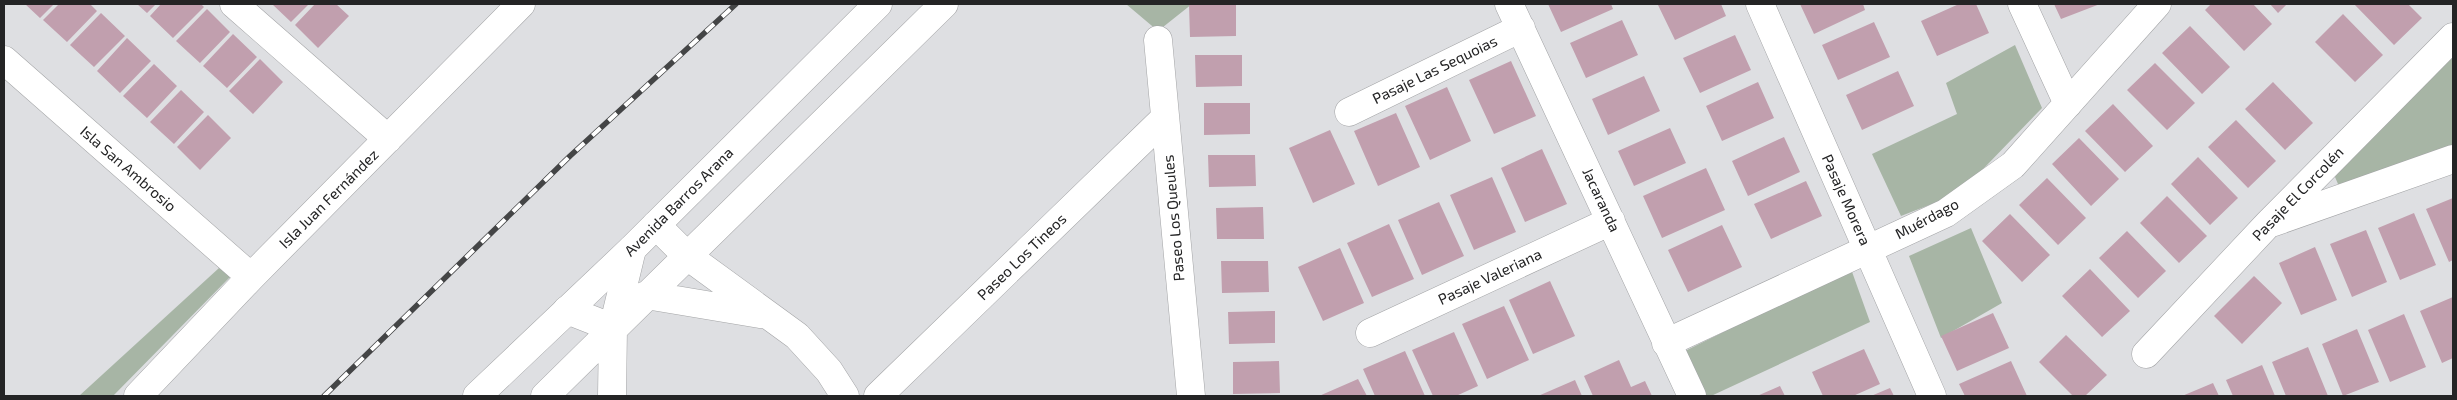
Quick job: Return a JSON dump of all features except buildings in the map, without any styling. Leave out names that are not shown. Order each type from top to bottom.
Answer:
[{"type":"street","points":[[234,4],[388,139]]},
{"type":"street","name":"Avenida Barros Arana","points":[[476,396],[632,249],[878,4]]},
{"type":"street","points":[[545,396],[686,255],[944,4]]},
{"type":"street","name":"Jacaranda","points":[[1510,4],[1692,396]]},
{"type":"street","name":"Pasaje Morera","points":[[1760,4],[1932,396]]},
{"type":"street","points":[[2022,4],[2068,104]]},
{"type":"street","name":"Muérdago","points":[[1666,343],[1946,213],[2013,164],[2158,4]]},
{"type":"street","name":"Isla Juan Fernández","points":[[138,396],[388,139],[507,8]]},
{"type":"street","name":"Pasaje Las Sequoias","points":[[1349,112],[1521,28]]},
{"type":"street","name":"Pasaje El Corcolén","points":[[2146,354],[2268,224],[2453,37]]},
{"type":"street","name":"Paseo Los Queules","points":[[1158,40],[1191,396]]},
{"type":"street","name":"Isla San Ambrosio","points":[[4,60],[252,277]]},
{"type":"street","name":"Paseo Los Tineos","points":[[878,396],[1165,118]]},
{"type":"street","points":[[2268,224],[2453,159]]},
{"type":"street","name":"Pasaje Valeriana","points":[[1370,333],[1611,221]]},
{"type":"street","points":[[656,225],[686,255],[769,315],[814,353],[830,371],[845,396]]},
{"type":"street","points":[[612,396],[612,328],[632,249]]},
{"type":"street","points":[[646,295],[769,315]]},
{"type":"street","points":[[567,310],[612,328]]},
{"type":"green space","points":[[1126,4],[1192,4],[1158,31]]},
{"type":"green space","points":[[2015,45],[2042,108],[1960,193],[1901,216],[1872,154],[1957,114],[1946,83]]},
{"type":"green space","points":[[2453,53],[2453,145],[2344,187],[2338,184],[2335,177],[2338,166]]},
{"type":"green space","points":[[1971,228],[2002,303],[1941,338],[1909,256]]},
{"type":"green space","points":[[219,268],[231,276],[113,396],[79,396]]},
{"type":"green space","points":[[1851,269],[1870,322],[1711,396],[1702,396],[1681,353]]},
{"type":"railway","points":[[324,396],[570,156],[736,4]]}]
